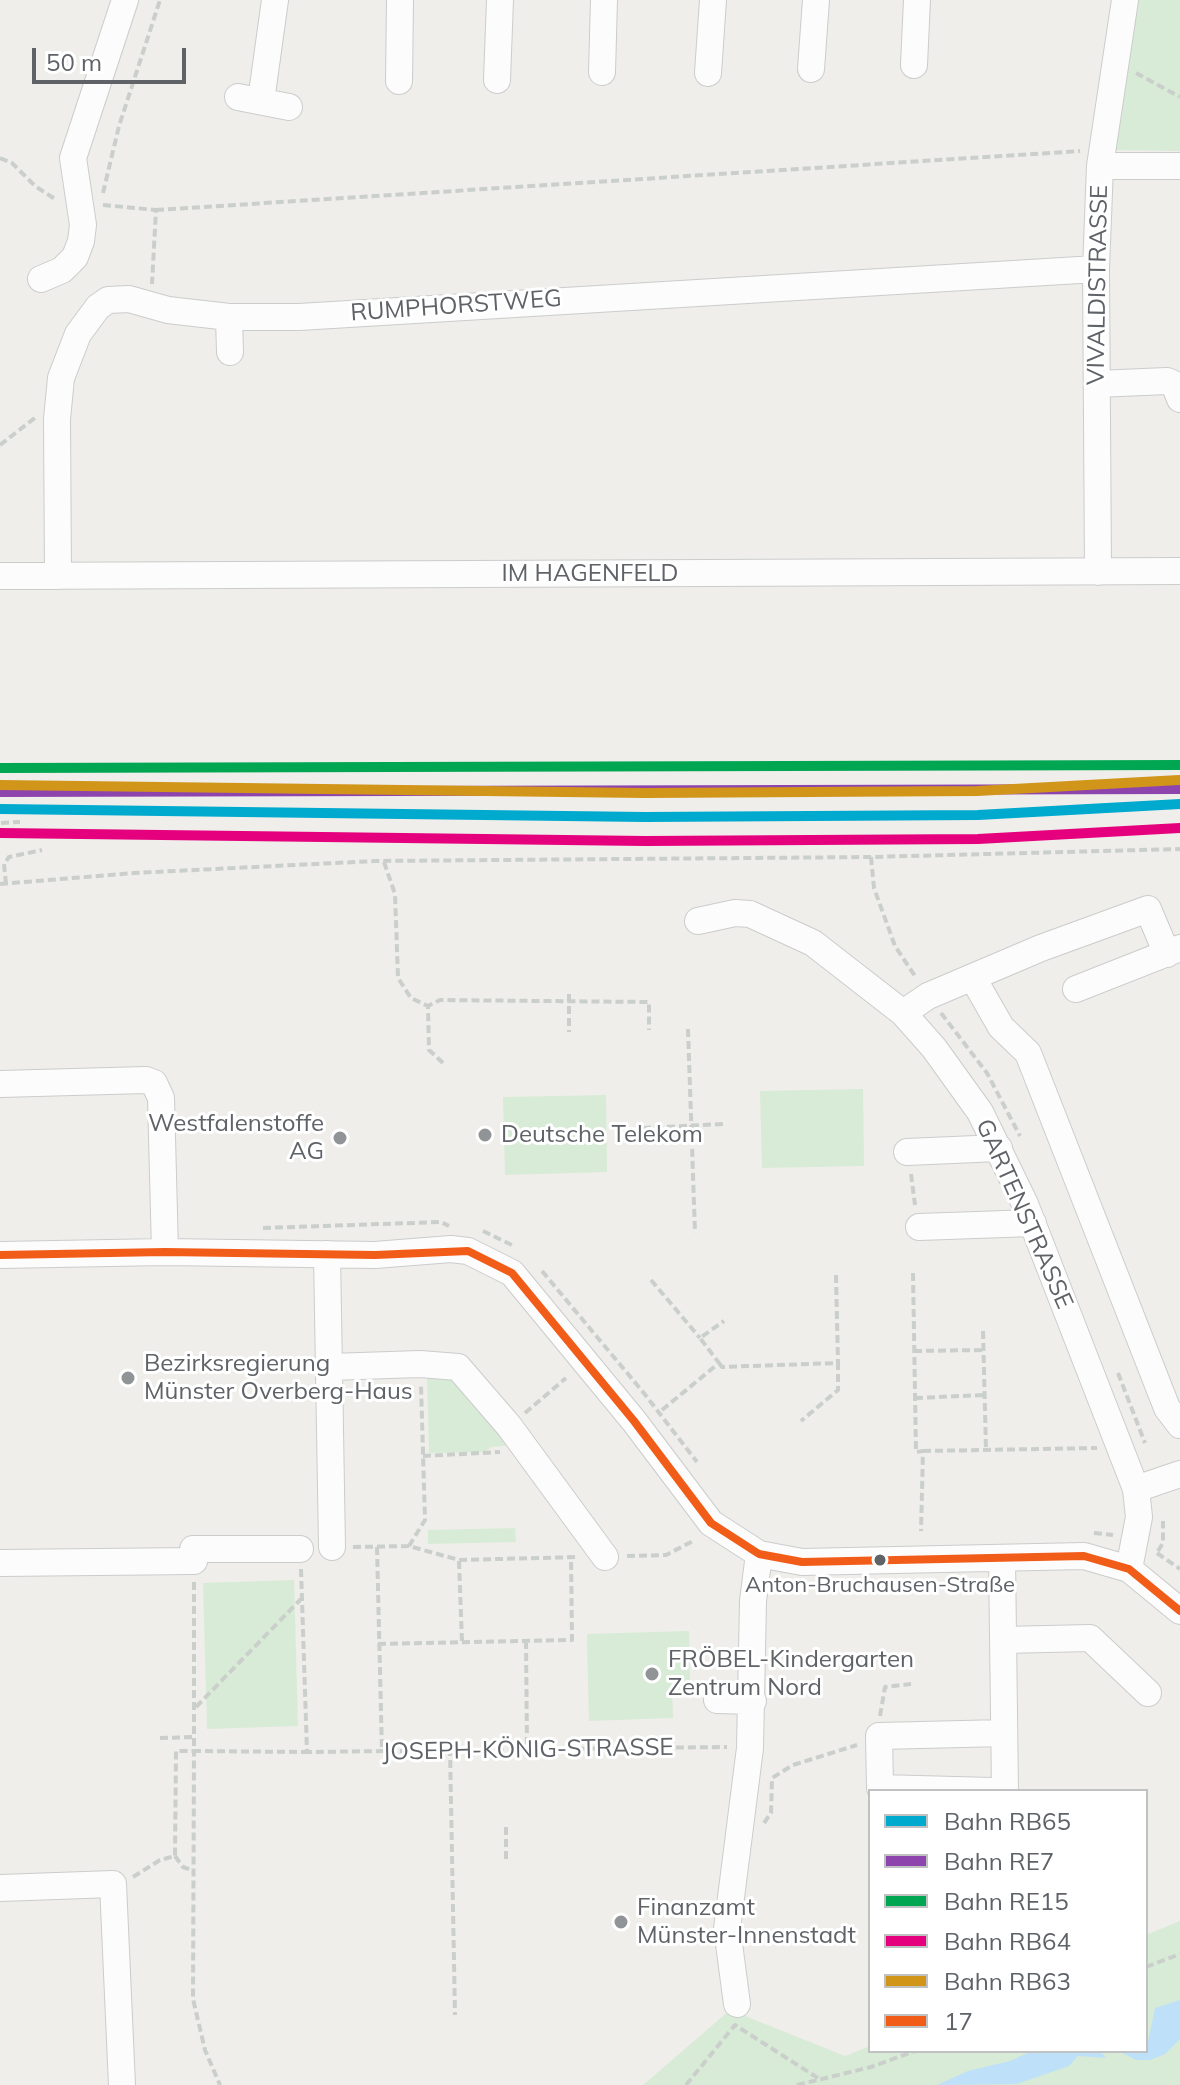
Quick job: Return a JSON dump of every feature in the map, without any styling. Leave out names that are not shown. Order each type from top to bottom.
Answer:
[{"type":"street","points":[[41,279],[62,270],[75,257],[90,204],[73,158],[125,0]]},
{"type":"street","points":[[275,0],[250,99],[289,107]]},
{"type":"street","points":[[399,81],[400,0]]},
{"type":"street","points":[[497,80],[500,0]]},
{"type":"street","points":[[602,72],[604,0]]},
{"type":"street","points":[[708,73],[713,0]]},
{"type":"street","points":[[811,69],[816,0]]},
{"type":"street","points":[[914,65],[917,0]]},
{"type":"street","name":"VIVALDISTRASSE","points":[[1098,572],[1096,269],[1102,158],[1125,0]]},
{"type":"street","points":[[1102,158],[1180,166]]},
{"type":"street","name":"RUMPHORSTWEG","points":[[58,576],[58,400],[69,353],[98,307],[117,298],[229,317],[299,317],[1096,269]]},
{"type":"street","points":[[229,317],[230,352]]},
{"type":"street","points":[[1097,384],[1167,381],[1174,384],[1180,399]]},
{"type":"street","name":"IM HAGENFELD","points":[[0,576],[1180,571]]},
{"type":"street","points":[[903,1013],[928,996],[1148,909],[1173,951],[1076,989]]},
{"type":"street","name":"GARTENSTRASSE","points":[[698,921],[742,913],[794,933],[862,978],[903,1013],[958,1080],[999,1148],[1033,1223],[1136,1489],[1139,1517],[1129,1569]]},
{"type":"street","points":[[973,978],[1001,1027],[1028,1053],[1167,1408],[1178,1420]]},
{"type":"street","points":[[0,1084],[146,1080],[154,1083],[161,1098],[165,1252]]},
{"type":"street","points":[[907,1152],[999,1148]]},
{"type":"street","points":[[919,1227],[1033,1223]]},
{"type":"street","points":[[0,1255],[165,1252],[327,1254],[451,1249],[487,1258],[512,1273],[634,1421],[711,1523],[759,1554],[802,1562],[1084,1556],[1129,1569],[1180,1611]]},
{"type":"street","points":[[327,1254],[332,1547]]},
{"type":"street","points":[[330,1367],[420,1364],[458,1367],[509,1426],[605,1557]]},
{"type":"street","points":[[1136,1489],[1180,1474]]},
{"type":"street","points":[[0,1563],[194,1561],[193,1549],[300,1549]]},
{"type":"street","points":[[737,2004],[727,1929],[750,1748],[753,1601],[759,1554]]},
{"type":"street","points":[[1002,1558],[1005,1789]]},
{"type":"street","points":[[1003,1640],[1090,1638],[1148,1693]]},
{"type":"street","points":[[717,1700],[753,1701]]},
{"type":"street","points":[[917,1789],[880,1788],[879,1736],[1004,1733]]},
{"type":"street","points":[[0,1888],[113,1884],[122,2085]]},
{"type":"path","points":[[90,204],[160,0]]},
{"type":"path","points":[[1115,64],[1180,97]]},
{"type":"path","points":[[0,158],[12,163],[52,198],[156,210],[1102,158]]},
{"type":"path","points":[[149,305],[155,268],[156,210]]},
{"type":"path","points":[[0,445],[58,400]]},
{"type":"path","points":[[1,823],[20,822]]},
{"type":"path","points":[[42,850],[9,857],[4,864],[3,884],[134,873],[383,861],[871,857],[1180,849]]},
{"type":"path","points":[[871,857],[874,888],[895,946],[928,996]]},
{"type":"path","points":[[383,861],[395,894],[398,978],[411,998],[428,1006]]},
{"type":"path","points":[[569,994],[569,1032]]},
{"type":"path","points":[[428,1006],[440,1000],[649,1002],[649,1030]]},
{"type":"path","points":[[428,1006],[429,1050],[443,1063]]},
{"type":"path","points":[[688,1029],[695,1233]]},
{"type":"path","points":[[643,1128],[723,1124]]},
{"type":"path","points":[[907,1152],[919,1227]]},
{"type":"path","points":[[913,1273],[916,1452],[1102,1448]]},
{"type":"path","points":[[801,1421],[838,1390],[836,1275]]},
{"type":"path","points":[[651,1280],[722,1367],[838,1363]]},
{"type":"path","points":[[580,1315],[673,1429],[702,1470]]},
{"type":"path","points":[[700,1338],[724,1321]]},
{"type":"path","points":[[983,1331],[986,1450]]},
{"type":"path","points":[[914,1351],[984,1350]]},
{"type":"path","points":[[662,1410],[719,1363]]},
{"type":"path","points":[[409,1546],[425,1520],[420,1364]]},
{"type":"path","points":[[509,1426],[566,1378]]},
{"type":"path","points":[[915,1398],[985,1395]]},
{"type":"path","points":[[423,1456],[527,1451]]},
{"type":"path","points":[[911,1537],[923,1534],[923,1451]]},
{"type":"path","points":[[1086,1533],[1116,1535]]},
{"type":"path","points":[[332,1547],[409,1546],[459,1560],[666,1555],[693,1541]]},
{"type":"path","points":[[377,1547],[382,1753]]},
{"type":"path","points":[[300,1549],[307,1752]]},
{"type":"path","points":[[1157,1553],[1180,1569]]},
{"type":"path","points":[[378,1644],[572,1640],[571,1557]]},
{"type":"path","points":[[459,1560],[462,1642]]},
{"type":"path","points":[[194,1561],[193,1999],[205,2050],[220,2085]]},
{"type":"path","points":[[194,1708],[302,1598]]},
{"type":"path","points":[[526,1641],[527,1747]]},
{"type":"path","points":[[741,1835],[763,1826],[771,1813],[772,1778],[793,1765],[870,1744],[879,1736],[885,1687],[911,1684]]},
{"type":"path","points":[[160,1738],[194,1737]]},
{"type":"path","points":[[450,1748],[455,2015]]},
{"type":"path","name":"JOSEPH-KÖNIG-STRASSE","points":[[194,1751],[382,1753],[450,1748],[750,1748]]},
{"type":"path","points":[[194,1751],[176,1751],[172,1828],[175,1856],[183,1867],[195,1871]]},
{"type":"path","points":[[506,1823],[506,1859]]},
{"type":"path","points":[[113,1884],[143,1874],[160,1860],[175,1856]]},
{"type":"path","points":[[1148,1966],[1180,1954]]},
{"type":"path","points":[[686,2085],[735,2025],[821,2080]]},
{"type":"path","points":[[797,2085],[909,2053]]},
{"type":"green space","points":[[1134,0],[1180,0],[1180,151],[1115,150]]},
{"type":"green space","points":[[863,1089],[864,1166],[762,1168],[760,1091]]},
{"type":"green space","points":[[606,1095],[607,1172],[505,1175],[503,1097]]},
{"type":"green space","points":[[456,1373],[515,1445],[491,1447],[485,1452],[429,1453],[427,1374]]},
{"type":"green space","points":[[515,1528],[516,1542],[428,1544],[428,1530]]},
{"type":"green space","points":[[294,1580],[298,1726],[207,1729],[203,1583]]},
{"type":"green space","name":"FRÖBEL-Kindergarten Zentrum Nord","points":[[689,1631],[690,1686],[672,1686],[673,1718],[589,1721],[587,1634]]},
{"type":"green space","points":[[1180,1921],[1180,2085],[643,2085],[730,2010],[845,2056],[868,2047],[868,2053],[1148,2053],[1148,1934]]},
{"type":"water","points":[[1180,2000],[1180,2039],[1165,2054],[1150,2060],[1136,2060],[1122,2053],[1148,2053],[1155,2008]]},
{"type":"water","points":[[1028,2053],[1102,2053],[1106,2058],[1078,2056],[1069,2066],[1017,2084],[937,2085],[968,2071],[1010,2061]]},
{"type":"rail line","name":"RE15","points":[[0,768],[1180,765]]},
{"type":"rail line","name":"RB63","points":[[0,785],[645,793],[977,791],[1179,780]]},
{"type":"rail line","name":"RE7","points":[[0,792],[1180,789]]},
{"type":"rail line","name":"RB65","points":[[0,809],[645,817],[978,815],[1180,804]]},
{"type":"rail line","name":"RB64","points":[[0,833],[645,841],[978,839],[1180,828]]},
{"type":"transit line","name":"17","points":[[0,1255],[165,1252],[375,1255],[468,1251],[512,1273],[634,1421],[711,1523],[759,1554],[802,1562],[1084,1556],[1129,1569],[1180,1611]]},
{"type":"place","name":"Deutsche Telekom","points":[[485,1135]]},
{"type":"place","name":"Westfalenstoffe AG","points":[[340,1138]]},
{"type":"place","name":"Bezirksregierung Münster Overberg-Haus","points":[[128,1378]]},
{"type":"place","name":"Anton-Bruchausen-Straße","points":[[880,1560]]},
{"type":"place","name":"FRÖBEL-Kindergarten Zentrum Nord","points":[[652,1674]]},
{"type":"place","name":"Finanzamt Münster-Innenstadt","points":[[621,1922]]}]
